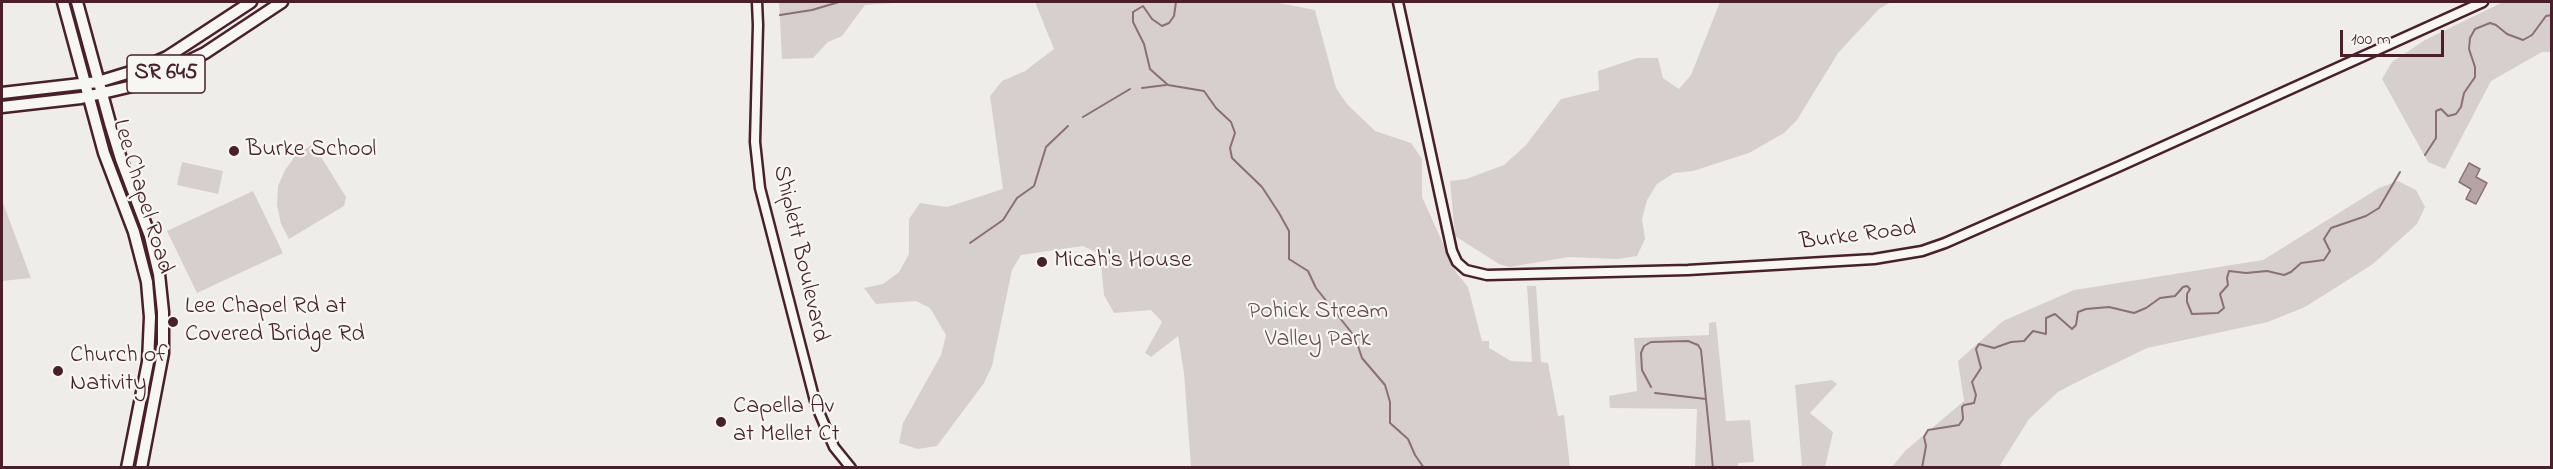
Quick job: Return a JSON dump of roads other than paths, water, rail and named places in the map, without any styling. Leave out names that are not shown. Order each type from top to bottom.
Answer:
[{"type":"main road","name":"Lee Chapel Road","points":[[63,2],[104,153],[139,248],[148,298],[150,338],[148,362],[127,468]]},
{"type":"main road","name":"Lee Chapel Road","points":[[77,2],[121,159],[150,236],[161,294],[163,353],[141,468]]},
{"type":"main road","name":"SR 645","points":[[2,93],[98,82],[138,70],[167,57],[251,2]]},
{"type":"main road","name":"SR 645","points":[[2,107],[89,96],[141,84],[181,66],[282,2]]},
{"type":"street","name":"Shiplett Boulevard","points":[[757,2],[759,25],[755,142],[760,188],[816,405],[834,447],[851,468]]},
{"type":"street","name":"Burke Road","points":[[1398,2],[1452,251],[1457,262],[1466,270],[1487,275],[1699,270],[1874,259],[1922,251],[1946,243],[2120,166],[2483,2]]},
{"type":"waterway","points":[[780,15],[812,10],[839,2]]},
{"type":"waterway","points":[[1176,2],[1174,16],[1169,23],[1162,26],[1152,19],[1143,6],[1133,12],[1133,22],[1144,44],[1150,69],[1168,85],[1204,91],[1216,108],[1231,122],[1235,133],[1230,148],[1232,158],[1262,187],[1279,213],[1289,231],[1289,259],[1308,271],[1316,288],[1355,337],[1362,358],[1385,385],[1390,402],[1390,423],[1408,439],[1424,468]]},
{"type":"waterway","points":[[2425,155],[2436,138],[2436,111],[2441,109],[2448,116],[2456,114],[2461,107],[2464,93],[2475,77],[2475,67],[2469,49],[2470,38],[2475,29],[2490,23],[2507,34],[2523,40],[2532,35],[2546,16],[2552,15]]},
{"type":"waterway","points":[[1142,88],[1166,85]]},
{"type":"waterway","points":[[1083,117],[1130,89]]},
{"type":"waterway","points":[[970,243],[1003,220],[1017,198],[1034,186],[1046,147],[1068,126]]},
{"type":"waterway","points":[[1922,468],[1926,446],[1924,437],[1928,430],[1959,425],[1963,419],[1962,407],[1974,403],[1976,395],[1972,382],[1981,368],[1976,349],[1979,344],[1994,348],[2011,342],[2024,341],[2033,331],[2046,334],[2046,318],[2055,314],[2072,329],[2076,325],[2078,312],[2086,309],[2109,307],[2134,313],[2160,298],[2175,296],[2187,286],[2190,289],[2187,302],[2192,314],[2218,313],[2224,308],[2220,294],[2228,285],[2229,271],[2246,273],[2267,271],[2284,275],[2301,263],[2324,260],[2330,251],[2324,239],[2331,228],[2366,216],[2379,208],[2400,172]]},
{"type":"waterway","points":[[1651,387],[1642,370],[1641,353],[1644,346],[1651,342],[1688,341],[1698,345],[1701,350],[1713,468]]},
{"type":"waterway","points":[[1655,393],[1706,399]]},
{"type":"place","name":"Burke School","points":[[234,151]]},
{"type":"place","name":"Micah's House","points":[[1042,262]]},
{"type":"place","name":"Lee Chapel Rd at Covered Bridge Rd","points":[[173,322]]},
{"type":"place","name":"Church of Nativity","points":[[58,371]]},
{"type":"place","name":"Capella Av at Mellet Ct","points":[[721,422]]},
{"type":"park label","name":"Pohick Stream Valley Park","points":[[1318,327]]}]
